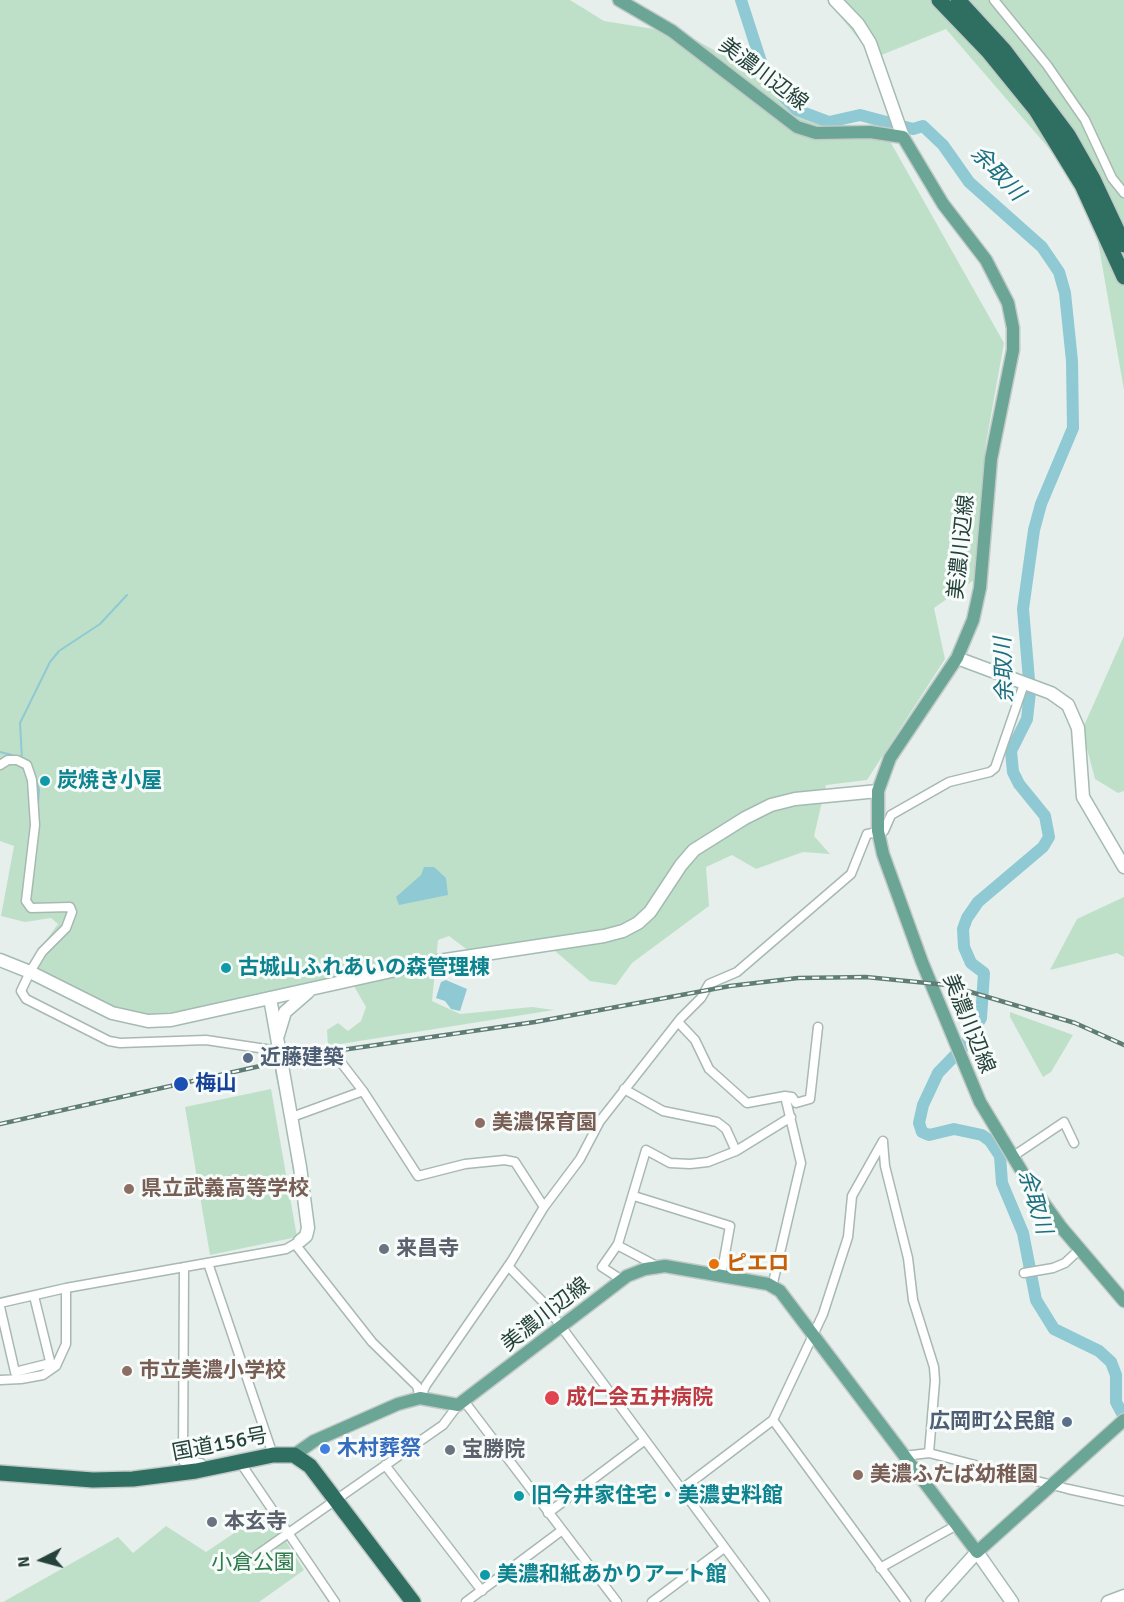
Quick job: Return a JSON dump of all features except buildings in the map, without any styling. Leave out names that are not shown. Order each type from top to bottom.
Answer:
[{"type":"highway","points":[[939,0],[994,58],[1036,110],[1082,185],[1124,277]]},
{"type":"highway","points":[[958,0],[1004,50],[1068,135],[1093,179],[1124,245]]},
{"type":"highway","name":"国道156号","points":[[0,1473],[123,1479],[158,1477],[244,1463],[273,1455],[294,1455],[310,1466],[413,1602]]},
{"type":"main road","name":"美濃川辺線","points":[[619,0],[672,31],[797,127],[816,133],[900,129],[943,204],[999,281],[1008,303],[1013,328],[1010,368],[989,470],[980,588],[974,620],[957,658],[890,758],[878,791],[878,831],[883,854],[951,1038],[980,1102],[1012,1156],[1060,1227],[1124,1301]]},
{"type":"main road","name":"美濃川辺線","points":[[461,1403],[622,1280],[645,1269],[665,1266],[772,1287]]},
{"type":"main road","points":[[772,1287],[792,1305],[955,1526],[977,1552],[1124,1420]]},
{"type":"main road","points":[[294,1455],[314,1441],[398,1404],[420,1398],[461,1403]]},
{"type":"street","points":[[835,0],[858,24],[870,43],[900,129]]},
{"type":"street","points":[[994,0],[1047,65],[1079,111],[1096,139],[1112,178],[1124,193]]},
{"type":"street","points":[[957,658],[1059,697],[1074,715],[1078,728],[1080,786],[1083,797],[1124,867]]},
{"type":"street","points":[[420,1398],[426,1385],[508,1266],[544,1207],[580,1159],[600,1121],[678,1022],[701,998],[709,984],[737,972],[851,874],[867,834],[884,831],[891,815],[949,782],[990,772],[995,768],[1028,685]]},
{"type":"street","points":[[1,764],[16,760],[27,765],[32,780],[35,825],[26,901],[31,908],[70,907],[72,912],[66,928],[42,952],[30,972],[21,991],[26,999],[109,1041],[120,1043],[206,1040],[278,1045]]},
{"type":"street","points":[[0,960],[30,972],[112,1013],[148,1021],[171,1020],[432,962],[604,936],[622,931],[638,923],[650,912],[681,865],[694,850],[745,818],[771,805],[795,799],[878,791]]},
{"type":"street","points":[[278,1045],[285,1012],[297,999],[314,988]]},
{"type":"street","points":[[34,1296],[50,1360],[47,1364],[15,1372],[0,1305],[34,1296],[66,1288],[286,1249],[306,1236],[308,1228],[292,1117],[270,998]]},
{"type":"street","points":[[678,1022],[695,1040],[709,1069],[747,1104],[785,1096],[792,1097],[796,1103],[810,1099],[818,1027]]},
{"type":"street","points":[[336,1056],[363,1091],[418,1176],[465,1164],[506,1160],[515,1162],[544,1207]]},
{"type":"street","points":[[624,1089],[663,1112],[717,1122],[726,1130],[736,1151]]},
{"type":"street","points":[[292,1117],[363,1091]]},
{"type":"street","points":[[772,1287],[801,1162],[785,1096]]},
{"type":"street","points":[[622,1280],[602,1267],[617,1245],[634,1196],[646,1150],[670,1162],[690,1164],[708,1162],[736,1151],[790,1116]]},
{"type":"street","points":[[1012,1156],[1064,1122],[1074,1143]]},
{"type":"street","points":[[682,1489],[773,1420],[814,1337],[848,1237],[852,1196],[883,1141],[885,1166],[908,1258],[913,1300],[934,1367],[935,1381],[929,1453]]},
{"type":"street","points":[[634,1196],[730,1226],[721,1276]]},
{"type":"street","points":[[298,1242],[372,1342],[417,1386],[420,1398]]},
{"type":"street","points":[[617,1245],[655,1267]]},
{"type":"street","points":[[1024,1274],[1065,1263],[1080,1250]]},
{"type":"street","points":[[208,1263],[273,1455]]},
{"type":"street","points":[[508,1266],[543,1302],[765,1602]]},
{"type":"street","points":[[184,1267],[183,1461],[201,1463],[206,1470]]},
{"type":"street","points":[[0,1379],[21,1380],[43,1375],[56,1366],[66,1344],[66,1288]]},
{"type":"street","points":[[0,1379],[26,1374],[26,1369]]},
{"type":"street","points":[[256,1555],[443,1425],[461,1403],[617,1602]]},
{"type":"street","points":[[773,1420],[906,1602]]},
{"type":"street","points":[[548,1513],[645,1440]]},
{"type":"street","points":[[903,1456],[929,1453],[1124,1501]]},
{"type":"street","points":[[244,1463],[244,1468],[335,1602]]},
{"type":"street","points":[[385,1465],[482,1591]]},
{"type":"street","points":[[880,1568],[955,1526]]},
{"type":"street","points":[[466,1602],[561,1532]]},
{"type":"street","points":[[652,1602],[724,1548]]},
{"type":"street","points":[[932,1602],[977,1552],[1012,1602]]},
{"type":"street","points":[[1108,1602],[1124,1596]]},
{"type":"green space","points":[[0,0],[570,0],[604,21],[685,34],[759,75],[833,126],[887,136],[1004,343],[986,443],[974,580],[934,608],[945,659],[867,780],[826,785],[814,836],[830,854],[803,852],[756,869],[732,855],[706,867],[709,906],[632,963],[616,985],[590,981],[541,939],[469,951],[449,936],[438,940],[432,1001],[460,1014],[532,1007],[554,1010],[328,1046],[327,1030],[338,1023],[348,1031],[361,1021],[366,1007],[347,974],[193,1009],[147,1016],[124,1013],[25,969],[58,924],[51,918],[25,922],[1,916],[14,846],[0,841]]},
{"type":"green space","points":[[827,0],[1124,0],[1124,390],[1090,196],[946,29],[874,58]]},
{"type":"green space","points":[[1124,636],[1124,791],[1118,793],[1095,779],[1082,730]]},
{"type":"green space","points":[[1124,897],[1124,957],[1117,953],[1050,970],[1077,919]]},
{"type":"green space","points":[[1010,1012],[1073,1035],[1051,1072],[1043,1077],[1010,1017]]},
{"type":"green space","points":[[271,1089],[297,1237],[210,1255],[185,1107]]},
{"type":"green space","name":"小倉公園","points":[[267,1511],[304,1570],[259,1602],[3,1602],[118,1537],[133,1553],[166,1526],[206,1552]]},
{"type":"water","points":[[424,867],[434,867],[446,878],[448,895],[399,905],[396,897],[421,875]]},
{"type":"water","points":[[446,980],[467,989],[460,1011],[451,1009],[445,1001],[436,998],[441,982]]},
{"type":"waterway","name":"余取川","points":[[741,0],[764,71],[773,86],[797,110],[829,122],[860,115],[913,129],[923,126],[943,145],[969,182],[1042,247],[1059,272],[1065,293],[1072,361],[1073,428],[1041,504],[1034,530],[1023,609],[1030,692],[1027,719],[1011,751],[1013,772],[1019,784],[1045,816],[1049,837],[1043,847],[978,902],[967,918],[963,929],[964,947],[971,963],[984,973],[981,1018],[966,1044],[938,1073],[923,1105],[919,1123],[922,1132],[929,1135],[954,1129],[982,1135],[990,1141],[1000,1156],[1002,1183],[1023,1233],[1036,1300],[1054,1329],[1099,1351],[1111,1362],[1116,1375],[1116,1402],[1124,1417]]},
{"type":"waterway","points":[[22,759],[20,723],[50,662],[59,651],[100,624],[127,595]]},
{"type":"waterway","points":[[0,752],[12,755]]},
{"type":"waterway","points":[[31,767],[39,789],[38,806]]},
{"type":"waterway","points":[[276,1071],[284,1110]]},
{"type":"waterway","points":[[291,1151],[294,1171]]},
{"type":"railway","points":[[0,1124],[314,1054],[535,1022],[730,986],[798,978],[866,977],[947,985],[1075,1023],[1124,1045]]},
{"type":"place","name":"炭焼き小屋","points":[[45,781]]},
{"type":"place","name":"古城山ふれあいの森管理棟","points":[[226,968]]},
{"type":"place","name":"近藤建築","points":[[248,1058]]},
{"type":"place","name":"梅山","points":[[181,1084]]},
{"type":"place","name":"美濃保育園","points":[[480,1123]]},
{"type":"place","name":"県立武義高等学校","points":[[129,1189]]},
{"type":"place","name":"来昌寺","points":[[384,1249]]},
{"type":"place","name":"ピエロ","points":[[714,1264]]},
{"type":"place","name":"市立美濃小学校","points":[[127,1371]]},
{"type":"place","name":"成仁会五井病院","points":[[552,1398]]},
{"type":"place","name":"広岡町公民館","points":[[1067,1422]]},
{"type":"place","name":"木村葬祭","points":[[325,1449]]},
{"type":"place","name":"宝勝院","points":[[450,1450]]},
{"type":"place","name":"美濃ふたば幼稚園","points":[[858,1475]]},
{"type":"place","name":"旧今井家住宅・美濃史料館","points":[[519,1496]]},
{"type":"place","name":"本玄寺","points":[[212,1522]]},
{"type":"place","name":"美濃和紙あかりアート館","points":[[485,1575]]}]
